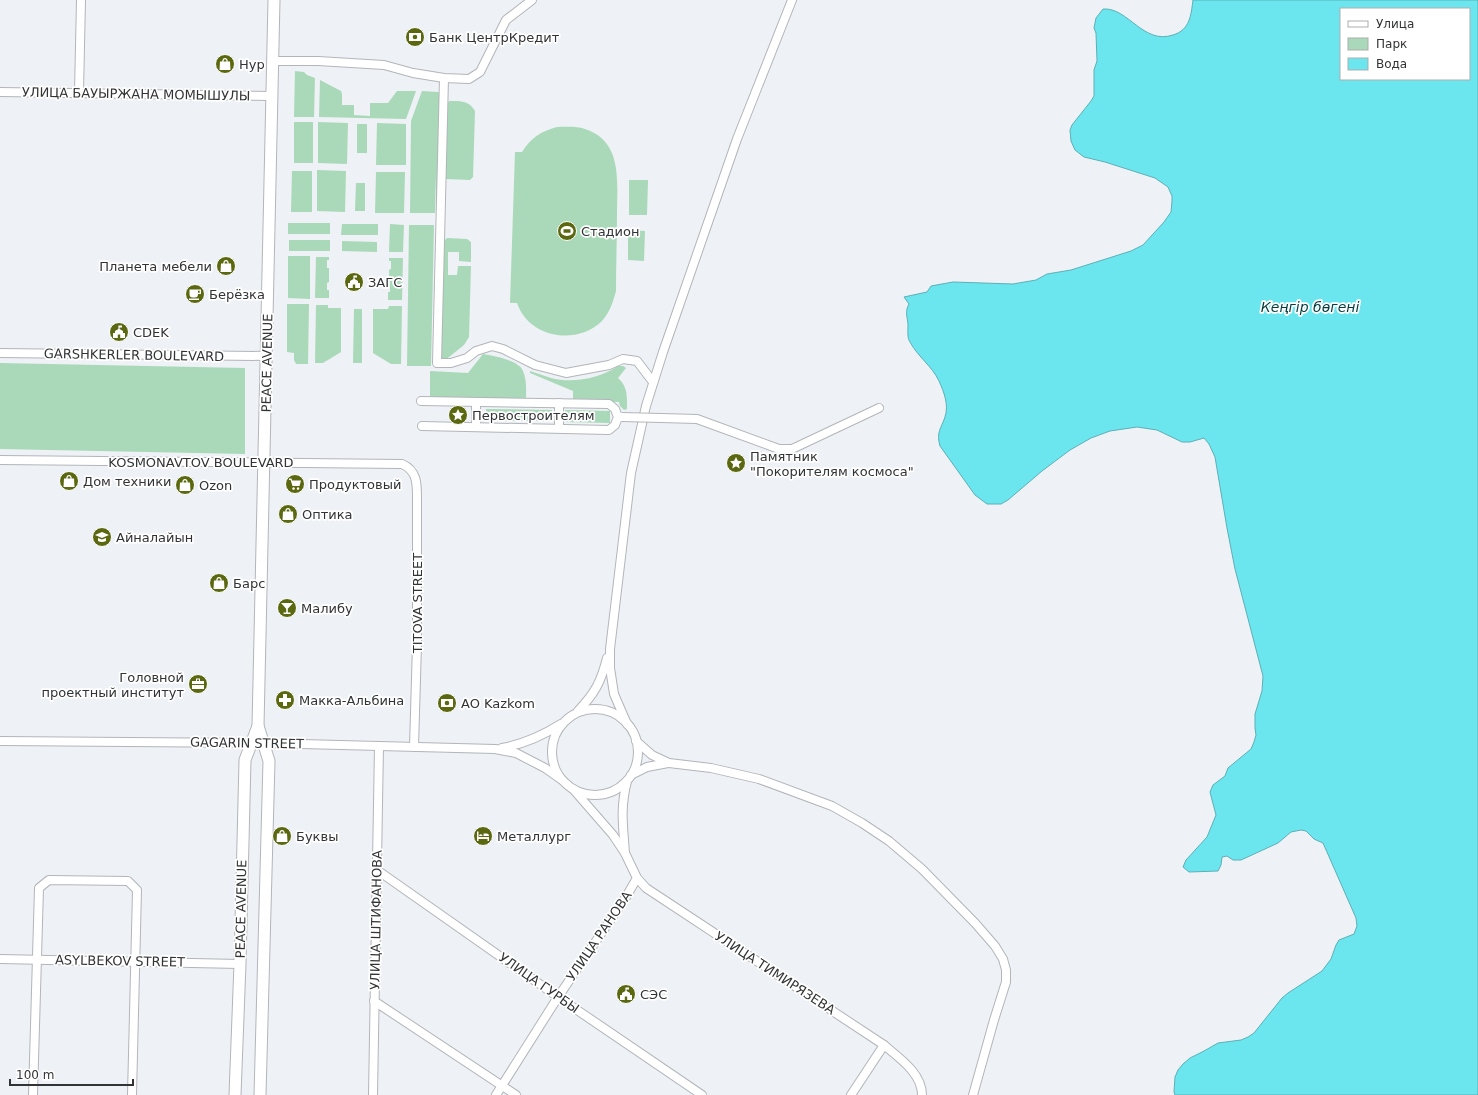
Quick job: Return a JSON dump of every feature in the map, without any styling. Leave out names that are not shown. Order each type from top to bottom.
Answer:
[{"type":"main road","name":"PEACE AVENUE","points":[[260,1095],[269,761],[258,726],[274,0]]},
{"type":"main road","name":"PEACE AVENUE","points":[[235,1095],[245,760],[258,726]]},
{"type":"street","points":[[79,92],[82,0]]},
{"type":"street","points":[[272,61],[318,61],[384,66],[412,73],[444,78],[469,79],[480,72],[506,20],[532,0]]},
{"type":"street","points":[[627,724],[614,694],[610,668],[610,649],[631,473],[646,406],[737,139],[792,0]]},
{"type":"street","points":[[444,78],[437,363],[451,363],[467,358],[476,351],[492,346],[503,348],[535,365],[566,373],[609,365],[623,359],[637,362],[653,382]]},
{"type":"street","name":"УЛИЦА БАУЫРЖАНА МОМЫШУЛЫ","points":[[0,92],[272,96]]},
{"type":"street","name":"GARSHKERLER BOULEVARD","points":[[0,353],[267,356]]},
{"type":"street","points":[[421,401],[609,404],[620,417]]},
{"type":"street","points":[[476,402],[476,427]]},
{"type":"street","points":[[559,403],[559,428]]},
{"type":"street","points":[[620,417],[697,419],[779,449],[792,449],[879,408]]},
{"type":"street","points":[[422,426],[609,430],[615,425],[620,417]]},
{"type":"street","name":"KOSMONAVTOV BOULEVARD","points":[[0,460],[402,464]]},
{"type":"street","name":"TITOVA STREET","points":[[402,464],[413,472],[418,500],[414,747]]},
{"type":"street","points":[[495,749],[516,746],[532,741],[576,713],[595,691],[600,681],[610,649]]},
{"type":"street","points":[[576,713],[590,709],[604,710],[620,717],[632,731],[636,740],[638,750],[637,760],[629,778],[622,804],[622,826],[626,853]]},
{"type":"street","points":[[562,780],[553,764],[552,750],[554,737],[563,722]]},
{"type":"street","points":[[636,740],[652,755],[669,763]]},
{"type":"street","name":"GAGARIN STREET","points":[[0,741],[263,743],[495,749]]},
{"type":"street","name":"УЛИЦА ШТИФАНОВА","points":[[373,1095],[379,746]]},
{"type":"street","points":[[495,749],[516,753],[545,768],[562,780],[573,789],[600,819],[626,853]]},
{"type":"street","points":[[573,789],[587,794],[603,794],[617,789],[629,778],[647,767],[669,763],[711,768],[759,779],[832,806],[862,823],[889,841],[922,869],[975,923],[995,946],[1003,959],[1006,970],[1006,982],[973,1095]]},
{"type":"street","name":"УЛИЦА ТИМИРЯЗЕВА","points":[[626,853],[637,878],[646,888],[884,1045],[917,1076],[922,1088],[922,1095]]},
{"type":"street","name":"УЛИЦА ГУРБЫ","points":[[377,870],[558,997],[702,1095]]},
{"type":"street","name":"УЛИЦА РАНОВА","points":[[496,1095],[558,997],[626,897],[637,878]]},
{"type":"street","points":[[33,1095],[38,888],[49,880],[128,881],[137,890],[134,962],[132,1095]]},
{"type":"street","name":"ASYLBEKOV STREET","points":[[0,959],[240,964]]},
{"type":"street","points":[[374,1001],[516,1095]]},
{"type":"street","points":[[851,1095],[884,1045]]},
{"type":"green space","points":[[295,71],[304,72],[315,78],[314,117],[294,117]]},
{"type":"green space","points":[[320,80],[341,91],[342,105],[354,105],[354,115],[370,116],[370,103],[388,103],[397,91],[416,91],[406,119],[319,117]]},
{"type":"green space","points":[[422,91],[438,92],[441,95],[437,212],[436,173],[435,213],[410,213],[411,121]]},
{"type":"green space","points":[[449,101],[460,101],[467,103],[473,107],[475,111],[473,177],[470,180],[445,179],[447,105]]},
{"type":"green space","points":[[294,122],[313,122],[313,163],[294,163]]},
{"type":"green space","points":[[318,122],[348,123],[347,164],[318,163]]},
{"type":"green space","points":[[377,123],[406,124],[406,165],[376,165]]},
{"type":"green space","points":[[357,124],[367,124],[367,153],[357,153]]},
{"type":"green space","points":[[557,127],[582,128],[597,135],[606,143],[612,153],[617,176],[616,291],[614,299],[602,321],[591,329],[579,334],[567,336],[542,331],[523,315],[517,303],[510,303],[515,152],[522,152],[537,136]]},
{"type":"green space","points":[[317,170],[346,171],[345,212],[317,211]]},
{"type":"green space","points":[[292,171],[312,171],[312,212],[291,212]]},
{"type":"green space","points":[[376,172],[405,172],[404,213],[375,213]]},
{"type":"green space","points":[[629,180],[648,180],[647,215],[629,215]]},
{"type":"green space","points":[[356,183],[365,183],[365,211],[355,211]]},
{"type":"green space","points":[[288,223],[330,223],[330,234],[288,234]]},
{"type":"green space","points":[[342,224],[378,224],[378,235],[341,235]]},
{"type":"green space","points":[[390,224],[404,225],[403,252],[389,252]]},
{"type":"green space","points":[[409,225],[434,225],[431,366],[407,366]]},
{"type":"green space","points":[[628,230],[645,231],[644,261],[628,260]]},
{"type":"green space","points":[[447,238],[467,239],[471,242],[471,262],[459,261],[459,252],[448,252],[448,275],[457,275],[458,266],[471,266],[469,337],[464,345],[444,361],[441,359],[444,241]]},
{"type":"green space","points":[[289,240],[330,240],[330,251],[289,251]]},
{"type":"green space","points":[[342,241],[377,242],[377,252],[342,251]]},
{"type":"green space","points":[[288,256],[310,256],[310,299],[288,298]]},
{"type":"green space","points":[[316,257],[329,257],[329,260],[327,260],[327,268],[329,268],[329,282],[327,283],[327,290],[329,290],[329,298],[315,298]]},
{"type":"green space","points":[[389,258],[403,258],[402,300],[388,300],[388,292],[390,292],[389,270],[391,269],[391,261],[389,261]]},
{"type":"green space","points":[[287,304],[309,304],[308,364],[296,364],[294,360],[294,353],[287,352]]},
{"type":"green space","points":[[316,305],[328,305],[328,308],[341,308],[341,352],[323,363],[315,363]]},
{"type":"green space","points":[[389,306],[402,306],[401,364],[391,364],[373,353],[373,309],[388,309]]},
{"type":"green space","points":[[354,309],[362,309],[362,363],[353,363]]},
{"type":"green space","points":[[483,354],[506,359],[521,367],[525,378],[526,400],[430,398],[430,371],[468,373]]},
{"type":"green space","points":[[0,363],[245,368],[245,454],[0,449]]},
{"type":"green space","points":[[618,366],[623,366],[626,368],[618,378],[624,385],[626,392],[627,409],[624,410],[620,406],[619,402],[573,401],[573,391],[530,373],[530,371],[559,380],[577,380],[595,377]]},
{"type":"green space","points":[[486,409],[552,410],[552,421],[486,421]]},
{"type":"green space","points":[[565,410],[610,411],[610,423],[565,422]]},
{"type":"water","name":"Кеңгір бөгені","points":[[1193,0],[1478,0],[1478,1095],[1175,1095],[1175,1077],[1183,1064],[1190,1058],[1218,1043],[1241,1040],[1254,1033],[1282,998],[1322,971],[1331,959],[1339,940],[1354,934],[1357,926],[1356,918],[1323,843],[1314,839],[1306,831],[1301,830],[1291,832],[1278,843],[1241,860],[1233,860],[1227,856],[1222,857],[1221,865],[1218,871],[1189,872],[1183,867],[1186,860],[1207,837],[1216,815],[1210,792],[1213,785],[1225,776],[1228,768],[1251,749],[1256,735],[1255,714],[1262,691],[1263,676],[1235,569],[1215,457],[1209,444],[1204,438],[1190,442],[1182,442],[1157,430],[1137,427],[1110,431],[1091,438],[1070,450],[1042,471],[1008,500],[1001,504],[987,504],[975,495],[940,446],[939,434],[946,412],[944,394],[936,376],[913,347],[908,338],[907,311],[909,304],[904,297],[927,292],[931,286],[953,282],[1013,284],[1036,280],[1047,274],[1071,270],[1131,251],[1143,245],[1164,222],[1171,212],[1172,196],[1168,187],[1155,178],[1084,157],[1075,150],[1071,141],[1070,130],[1072,125],[1094,96],[1094,70],[1097,61],[1096,33],[1094,28],[1096,18],[1103,9],[1112,10],[1144,31],[1162,37],[1179,33],[1183,30],[1189,21]]},
{"type":"place","name":"Банк ЦентрКредит","points":[[415,37]]},
{"type":"place","name":"Нур","points":[[225,64]]},
{"type":"place","name":"Стадион","points":[[567,231]]},
{"type":"place","name":"Планета мебели","points":[[226,266]]},
{"type":"place","name":"ЗАГС","points":[[354,282]]},
{"type":"place","name":"Берёзка","points":[[195,294]]},
{"type":"place","name":"CDEK","points":[[119,332]]},
{"type":"place","name":"Первостроителям","points":[[458,415]]},
{"type":"place","name":"Памятник \"Покорителям космоса\"","points":[[736,463]]},
{"type":"place","name":"Дом техники","points":[[69,481]]},
{"type":"place","name":"Продуктовый","points":[[295,484]]},
{"type":"place","name":"Ozon","points":[[185,485]]},
{"type":"place","name":"Оптика","points":[[288,514]]},
{"type":"place","name":"Айналайын","points":[[102,537]]},
{"type":"place","name":"Барс","points":[[219,583]]},
{"type":"place","name":"Малибу","points":[[287,608]]},
{"type":"place","name":"Головной проектный институт","points":[[198,684]]},
{"type":"place","name":"Макка-Альбина","points":[[285,700]]},
{"type":"place","name":"AO Kazkom","points":[[447,703]]},
{"type":"place","name":"Буквы","points":[[282,836]]},
{"type":"place","name":"Металлург","points":[[483,836]]},
{"type":"place","name":"СЭС","points":[[626,994]]}]
